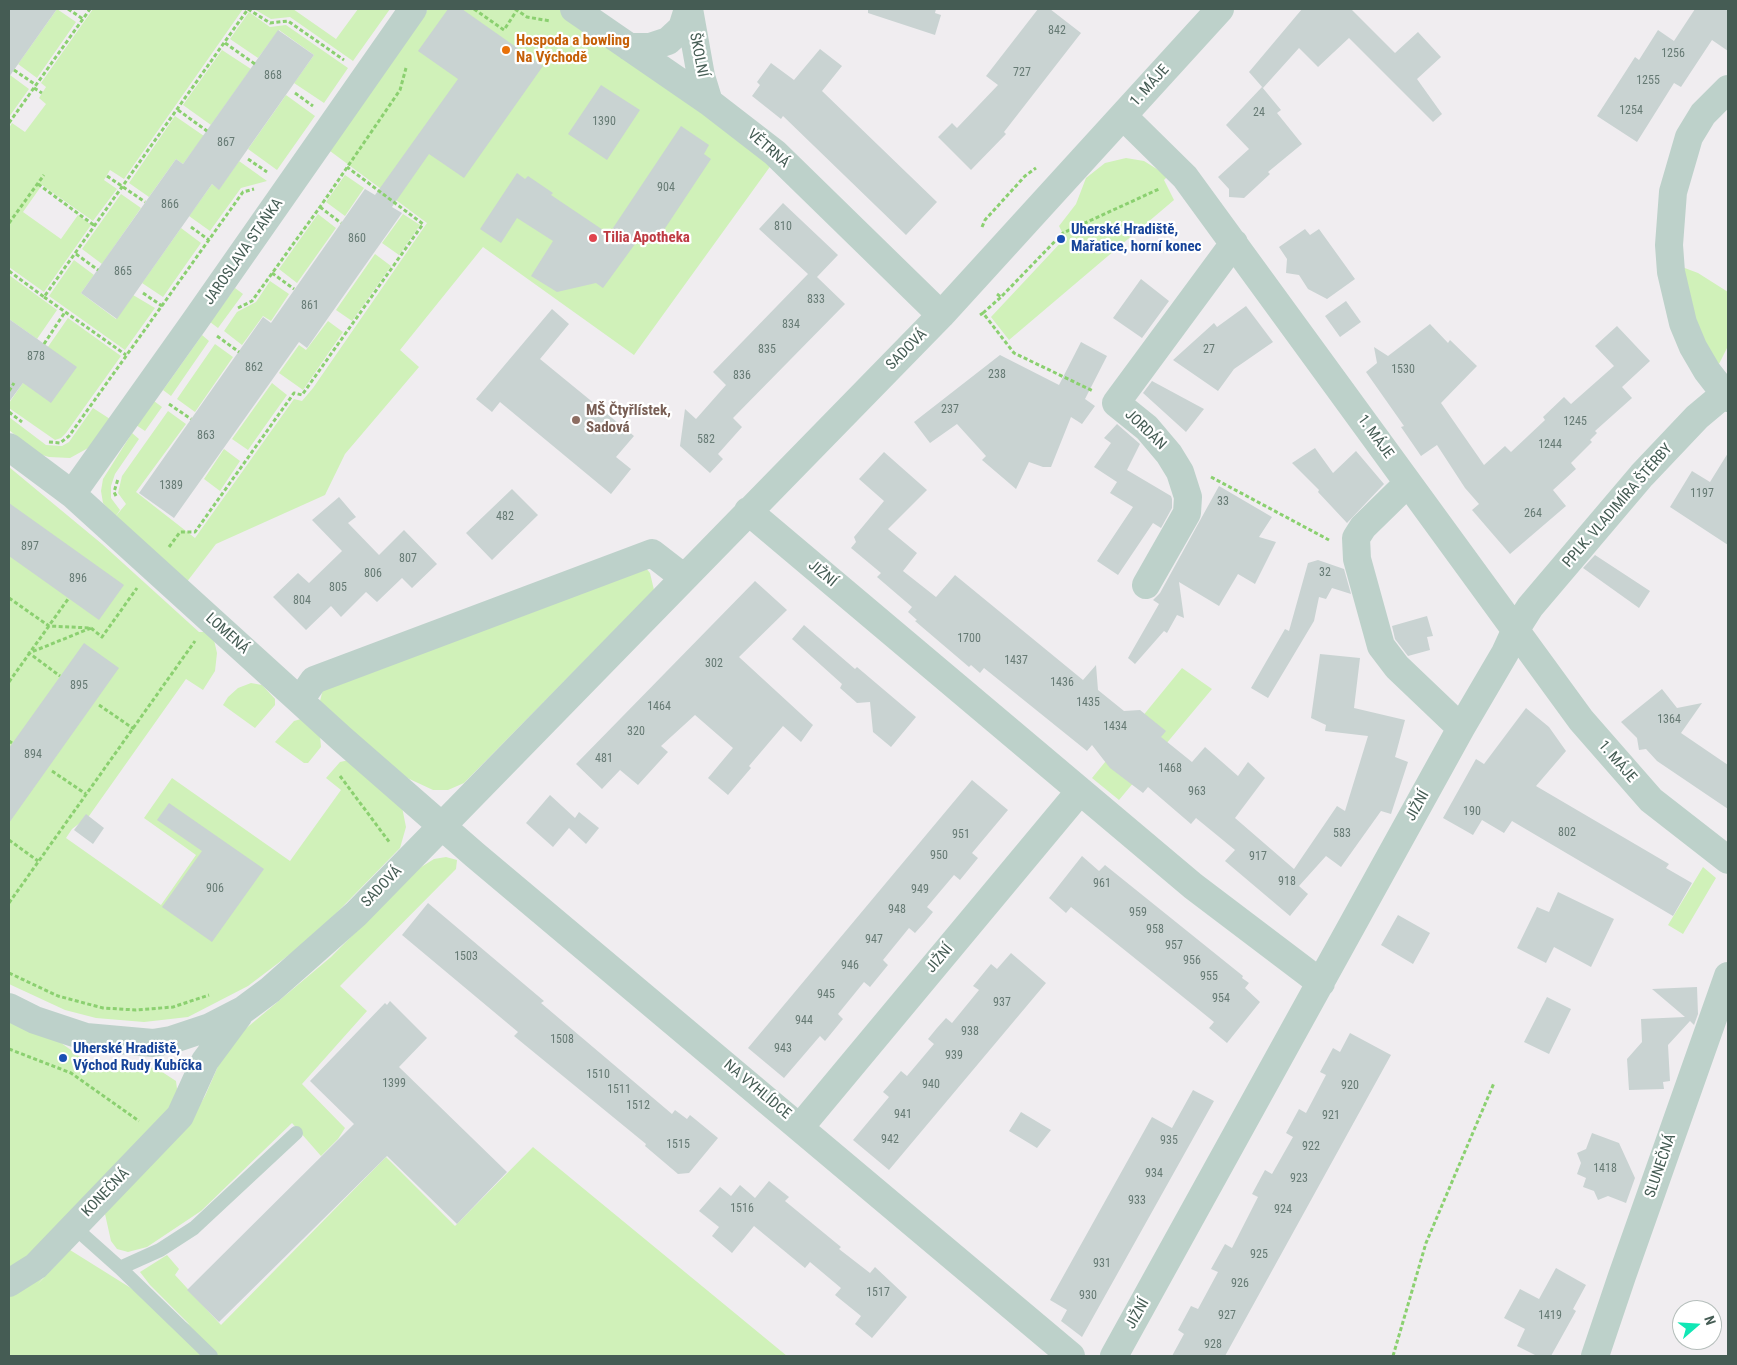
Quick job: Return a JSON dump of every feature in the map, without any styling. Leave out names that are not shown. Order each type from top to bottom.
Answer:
[{"type":"street","name":"JAROSLAVA STAŇKA","points":[[72,494],[196,321],[413,9]]},
{"type":"street","name":"VĚTRNÁ","points":[[574,9],[709,102],[774,152],[941,314]]},
{"type":"street","name":"ŠKOLNÍ","points":[[629,47],[650,47],[668,41],[682,28],[688,9]]},
{"type":"street","name":"ŠKOLNÍ","points":[[688,9],[701,76],[709,102]]},
{"type":"street","name":"1. MÁJE","points":[[1220,9],[1123,116],[1185,177],[1581,720],[1651,800],[1728,860]]},
{"type":"street","points":[[1727,394],[1698,355],[1683,323],[1673,281],[1669,245],[1673,192],[1689,137],[1703,114],[1728,89]]},
{"type":"street","name":"SADOVÁ","points":[[9,1007],[35,1020],[86,1037],[153,1042],[171,1040],[196,1032],[243,1010],[270,990],[356,914],[941,314],[1123,116]]},
{"type":"street","name":"JORDÁN","points":[[1146,585],[1186,513],[1188,497],[1180,472],[1169,454],[1147,428],[1116,402],[1234,243]]},
{"type":"street","name":"PPLK. VLADIMÍRA ŠTĚRBY","points":[[1516,629],[1530,607],[1642,475],[1697,417],[1727,394]]},
{"type":"street","name":"LOMENÁ","points":[[9,447],[72,494],[300,700],[442,825]]},
{"type":"street","points":[[1408,483],[1363,527],[1356,538],[1357,559],[1381,646],[1397,667],[1461,728]]},
{"type":"street","name":"JIŽNÍ","points":[[748,511],[1193,886],[1321,983]]},
{"type":"street","points":[[300,700],[314,680],[652,553],[683,577]]},
{"type":"street","name":"JIŽNÍ","points":[[1114,1356],[1461,728],[1506,653],[1516,629]]},
{"type":"street","name":"JIŽNÍ","points":[[801,1126],[1080,791]]},
{"type":"street","name":"NA VYHLÍDCE","points":[[442,825],[801,1126],[1071,1356]]},
{"type":"street","name":"SLUNEČNÁ","points":[[1595,1356],[1728,976]]},
{"type":"street","name":"KONEČNÁ","points":[[9,1283],[30,1272],[162,1137],[180,1116],[205,1061],[243,1010]]},
{"type":"street","points":[[153,1042],[177,1056],[184,1063],[191,1079],[192,1092]]},
{"type":"lane","points":[[120,1268],[160,1250],[194,1228],[296,1133]]},
{"type":"lane","points":[[74,1227],[120,1268],[210,1356]]},
{"type":"path","points":[[68,9],[83,19]]},
{"type":"path","points":[[9,122],[90,9]]},
{"type":"path","points":[[44,297],[248,9],[270,23],[288,21],[345,61]]},
{"type":"path","points":[[474,9],[504,30],[517,10]]},
{"type":"path","points":[[224,43],[254,64]]},
{"type":"path","points":[[234,310],[252,301],[320,207],[400,90],[408,62]]},
{"type":"path","points":[[14,70],[42,93]]},
{"type":"path","points":[[295,93],[315,107]]},
{"type":"path","points":[[178,110],[207,130]]},
{"type":"path","points":[[248,159],[269,173]]},
{"type":"path","points":[[169,548],[180,532],[195,532],[294,393],[302,395],[423,224],[347,167]]},
{"type":"path","points":[[9,223],[44,175]]},
{"type":"path","points":[[107,176],[146,202]]},
{"type":"path","points":[[38,184],[96,226]]},
{"type":"path","points":[[983,313],[1063,233],[1162,187]]},
{"type":"path","points":[[44,438],[50,443],[65,440],[243,192],[258,188]]},
{"type":"path","points":[[320,207],[341,223]]},
{"type":"path","points":[[191,227],[209,240]]},
{"type":"path","points":[[76,254],[98,270]]},
{"type":"path","points":[[9,271],[126,355]]},
{"type":"path","points":[[272,273],[294,289]]},
{"type":"path","points":[[978,275],[1000,297]]},
{"type":"path","points":[[143,293],[162,306]]},
{"type":"path","points":[[44,344],[65,312]]},
{"type":"path","points":[[211,343],[221,330]]},
{"type":"path","points":[[9,391],[14,383]]},
{"type":"path","points":[[164,410],[174,396]]},
{"type":"path","points":[[9,412],[30,428]]},
{"type":"path","points":[[1169,454],[1319,537],[1333,542],[1356,538]]},
{"type":"path","points":[[118,502],[114,492],[121,473]]},
{"type":"path","points":[[162,542],[174,552]]},
{"type":"path","points":[[9,598],[48,626],[90,628],[102,637],[138,586]]},
{"type":"path","points":[[9,682],[68,599]]},
{"type":"path","points":[[29,653],[90,628]]},
{"type":"path","points":[[9,903],[134,730],[197,638]]},
{"type":"path","points":[[194,643],[200,649]]},
{"type":"path","points":[[29,653],[60,676]]},
{"type":"path","points":[[99,705],[134,730]]},
{"type":"path","points":[[335,768],[396,851],[407,861]]},
{"type":"path","points":[[52,771],[86,794]]},
{"type":"path","points":[[9,840],[38,861]]},
{"type":"path","points":[[9,973],[58,996],[103,1008],[136,1010],[173,1007],[216,992]]},
{"type":"path","points":[[9,1049],[71,1073],[162,1137]]},
{"type":"path","points":[[1393,1356],[1426,1243],[1494,1083]]},
{"type":"green space","points":[[57,9],[76,22],[37,78],[18,64]]},
{"type":"green space","points":[[93,9],[243,9],[124,179],[110,170],[104,180],[117,189],[93,221],[42,185],[23,212],[61,239],[78,215],[91,225],[44,292],[9,267],[9,128],[12,123],[25,132],[46,104],[39,98],[46,87],[41,83]]},
{"type":"green space","points":[[254,9],[293,9],[336,39],[358,9],[390,9],[353,61],[290,17],[271,19]]},
{"type":"green space","points":[[428,9],[566,9],[777,157],[634,355],[483,247],[400,350],[419,367],[345,454],[325,495],[216,544],[186,583],[115,517],[126,504],[118,493],[122,476],[168,411],[186,424],[136,492],[195,538],[294,399],[302,401],[313,388],[427,223],[330,151]]},
{"type":"green space","points":[[249,12],[270,27],[286,25],[348,68],[324,103],[294,83],[314,55],[279,30],[258,58],[230,39]]},
{"type":"green space","points":[[222,50],[251,69],[211,125],[183,105]]},
{"type":"green space","points":[[10,75],[29,89],[9,117],[9,77]]},
{"type":"green space","points":[[286,95],[315,116],[277,170],[248,149]]},
{"type":"green space","points":[[175,116],[204,136],[183,164],[176,159],[149,197],[129,183]]},
{"type":"green space","points":[[1126,158],[1144,161],[1168,176],[1164,180],[1174,200],[1009,340],[991,317],[1065,238],[1059,226],[1076,204],[1086,178],[1105,163]]},
{"type":"green space","points":[[239,161],[267,181],[241,188],[210,231],[189,216],[212,184],[219,189]]},
{"type":"green space","points":[[345,175],[364,188],[345,216],[326,202]]},
{"type":"green space","points":[[121,194],[141,208],[102,264],[82,249]]},
{"type":"green space","points":[[318,214],[336,228],[297,283],[279,269]]},
{"type":"green space","points":[[403,214],[420,225],[399,255],[382,243]]},
{"type":"green space","points":[[181,228],[201,243],[163,297],[142,283]]},
{"type":"green space","points":[[375,254],[391,266],[352,321],[336,310]]},
{"type":"green space","points":[[74,260],[94,275],[81,293],[116,319],[133,295],[155,308],[125,350],[49,296]]},
{"type":"green space","points":[[1682,267],[1698,273],[1728,292],[1728,346],[1719,364],[1709,358],[1699,343]]},
{"type":"green space","points":[[9,275],[57,310],[37,339],[9,319]]},
{"type":"green space","points":[[270,281],[289,294],[271,321],[263,316],[242,345],[224,331],[237,312],[256,302]]},
{"type":"green space","points":[[235,288],[243,294],[218,328],[210,322]]},
{"type":"green space","points":[[68,318],[121,356],[66,433],[61,438],[55,440],[9,408],[9,403]]},
{"type":"green space","points":[[328,321],[343,332],[303,390],[279,373],[299,345],[306,350]]},
{"type":"green space","points":[[202,335],[209,341],[171,396],[163,390]]},
{"type":"green space","points":[[215,344],[233,357],[195,412],[177,399]]},
{"type":"green space","points":[[272,383],[287,395],[248,450],[232,439]]},
{"type":"green space","points":[[154,401],[162,407],[145,431],[136,425]]},
{"type":"green space","points":[[93,408],[110,419],[90,447],[70,458],[49,457],[39,454],[9,430],[9,417],[46,445],[62,446],[69,442]]},
{"type":"green space","points":[[132,433],[139,439],[115,474],[111,486],[111,498],[120,510],[115,517],[103,503],[101,491],[103,479]]},
{"type":"green space","points":[[224,449],[240,461],[220,491],[204,479]]},
{"type":"green space","points":[[9,467],[102,544],[199,632],[207,632],[214,640],[217,653],[215,671],[203,690],[186,679],[89,816],[72,829],[66,838],[161,905],[196,855],[144,818],[172,778],[290,861],[341,790],[326,778],[340,762],[349,760],[402,807],[406,827],[400,848],[314,936],[248,986],[188,1017],[144,1022],[96,1018],[65,1010],[9,984]]},
{"type":"green space","points":[[645,567],[650,573],[654,590],[464,783],[448,790],[433,790],[403,776],[319,705],[323,689]]},
{"type":"green space","points":[[1182,668],[1212,689],[1119,800],[1092,778]]},
{"type":"green space","points":[[251,683],[262,685],[275,699],[275,705],[255,728],[223,705],[228,697],[238,688]]},
{"type":"green space","points":[[301,719],[320,736],[321,747],[308,763],[304,763],[275,742],[294,721]]},
{"type":"green space","points":[[446,857],[457,860],[456,869],[340,986],[367,1011],[302,1084],[345,1128],[338,1139],[321,1156],[292,1123],[201,1211],[147,1247],[128,1252],[117,1249],[111,1241],[105,1214],[116,1198],[184,1131],[205,1096],[222,1057],[237,1036],[331,957],[418,869],[434,859]]},
{"type":"green space","points":[[1703,867],[1716,878],[1683,934],[1668,925]]},
{"type":"green space","points":[[9,1005],[86,1061],[156,1068],[176,1081],[179,1104],[162,1137],[37,1285],[70,1250],[190,1325],[150,1285],[140,1272],[167,1255],[179,1269],[175,1275],[221,1325],[386,1157],[455,1226],[533,1147],[787,1356],[9,1356]]},
{"type":"building","points":[[9,9],[57,9],[9,77]]},
{"type":"building","points":[[448,9],[462,9],[543,66],[464,178],[429,154],[392,207],[402,213],[307,348],[299,342],[174,518],[139,493],[263,317],[271,323],[365,189],[375,195],[458,79],[418,51]]},
{"type":"building","points":[[868,9],[936,9],[935,13],[941,15],[935,35],[868,13]]},
{"type":"building","points":[[1038,9],[1050,9],[1081,33],[1004,132],[1006,134],[971,170],[938,137],[952,123],[957,128],[998,85],[986,76]]},
{"type":"building","points":[[1302,9],[1351,9],[1395,53],[1418,32],[1441,57],[1417,79],[1442,114],[1433,122],[1349,38],[1318,67],[1299,48],[1263,88],[1249,72]]},
{"type":"building","points":[[1695,9],[1728,9],[1728,51],[1712,40],[1681,87],[1674,83],[1637,142],[1597,116],[1635,57],[1639,60],[1658,30],[1674,41]]},
{"type":"building","points":[[278,30],[314,55],[219,190],[212,184],[117,319],[81,293],[176,159],[183,164]]},
{"type":"building","points":[[820,49],[842,66],[822,91],[937,202],[906,235],[783,116],[781,119],[752,96],[760,85],[757,82],[771,63],[794,80]]},
{"type":"building","points":[[601,85],[640,110],[607,160],[568,134]]},
{"type":"building","points":[[1262,87],[1281,110],[1277,113],[1302,144],[1268,172],[1270,174],[1244,198],[1229,197],[1229,189],[1218,177],[1249,149],[1226,125]]},
{"type":"building","points":[[681,126],[709,145],[704,154],[711,159],[656,242],[643,233],[603,288],[596,283],[557,292],[531,276],[553,241],[517,218],[501,243],[480,229],[517,173],[525,179],[528,176],[553,193],[551,195],[609,234]]},
{"type":"building","points":[[783,203],[838,255],[817,277],[845,304],[733,418],[742,427],[718,454],[723,459],[710,473],[680,446],[685,409],[696,419],[726,385],[713,372],[808,274],[759,229]]},
{"type":"building","points":[[1305,229],[1310,235],[1319,229],[1355,279],[1327,299],[1308,289],[1299,275],[1286,273],[1287,259],[1279,247]]},
{"type":"building","points":[[1141,279],[1169,301],[1142,338],[1113,318]]},
{"type":"building","points":[[1346,301],[1361,322],[1340,337],[1325,316]]},
{"type":"building","points":[[1246,306],[1273,342],[1234,369],[1218,391],[1173,360],[1214,323],[1217,327]]},
{"type":"building","points":[[552,309],[569,324],[540,359],[634,436],[616,457],[631,469],[611,494],[500,402],[492,412],[476,399]]},
{"type":"building","points":[[9,319],[77,367],[51,403],[23,383],[9,402]]},
{"type":"building","points":[[1430,324],[1448,343],[1450,340],[1477,366],[1441,403],[1484,465],[1505,446],[1511,452],[1545,420],[1543,417],[1564,397],[1571,404],[1614,366],[1595,346],[1617,326],[1650,361],[1622,387],[1632,398],[1595,431],[1597,433],[1590,440],[1592,442],[1571,463],[1576,469],[1553,490],[1566,506],[1510,554],[1472,510],[1479,504],[1465,488],[1437,445],[1421,456],[1401,427],[1404,426],[1366,372],[1377,363],[1374,347],[1388,356]]},
{"type":"building","points":[[1081,342],[1107,356],[1085,399],[1095,406],[1082,424],[1071,417],[1051,467],[1043,467],[1029,462],[1016,489],[982,460],[986,456],[957,424],[930,443],[914,422],[1000,355],[1059,385]]},
{"type":"building","points":[[1152,381],[1204,409],[1186,432],[1143,393]]},
{"type":"building","points":[[1117,424],[1140,444],[1127,470],[1171,496],[1172,499],[1172,508],[1161,528],[1153,523],[1118,575],[1097,561],[1133,507],[1110,493],[1117,482],[1094,467],[1111,443],[1104,438]]},
{"type":"building","points":[[1315,448],[1333,473],[1356,451],[1384,484],[1347,523],[1318,492],[1319,490],[1292,463]]},
{"type":"building","points":[[884,452],[927,490],[888,529],[917,553],[903,571],[936,597],[955,575],[1083,680],[1096,665],[1098,690],[1124,711],[1140,710],[1166,731],[1161,737],[1192,762],[1205,747],[1238,776],[1248,762],[1265,778],[1235,818],[1294,869],[1337,806],[1345,811],[1368,736],[1325,731],[1326,725],[1311,718],[1320,654],[1360,658],[1354,708],[1405,720],[1395,757],[1408,762],[1391,814],[1381,811],[1341,867],[1326,856],[1299,886],[1308,894],[1290,916],[1225,861],[1235,850],[1196,818],[1191,824],[1148,787],[1143,793],[1110,768],[1092,745],[1087,751],[984,668],[980,673],[971,665],[969,667],[915,621],[917,620],[908,612],[912,607],[877,577],[881,573],[851,548],[856,542],[854,537],[884,501],[859,479]]},
{"type":"building","points":[[1728,453],[1728,545],[1670,507],[1692,471],[1710,482]]},
{"type":"building","points":[[1219,486],[1272,517],[1259,537],[1276,542],[1255,584],[1238,574],[1219,606],[1179,582],[1184,618],[1177,615],[1167,633],[1164,631],[1135,664],[1128,658],[1159,604],[1153,600],[1160,593]]},
{"type":"building","points":[[512,489],[538,515],[492,560],[466,533]]},
{"type":"building","points":[[339,497],[356,517],[348,523],[379,555],[404,530],[437,564],[412,588],[402,578],[377,602],[366,592],[341,617],[331,606],[306,630],[273,597],[298,573],[309,583],[342,551],[312,520]]},
{"type":"building","points":[[9,503],[124,585],[99,620],[9,556]]},
{"type":"building","points":[[1595,555],[1650,591],[1639,608],[1583,568]]},
{"type":"building","points":[[1318,560],[1344,569],[1351,594],[1332,588],[1326,599],[1319,597],[1314,621],[1268,698],[1251,688],[1285,629],[1289,631],[1308,563]]},
{"type":"building","points":[[755,581],[787,610],[739,657],[813,725],[801,742],[783,726],[749,766],[751,768],[728,795],[708,778],[733,748],[695,715],[661,746],[668,752],[638,785],[620,770],[602,789],[576,764]]},
{"type":"building","points":[[1427,616],[1433,636],[1427,637],[1430,650],[1408,656],[1395,639],[1392,626]]},
{"type":"building","points":[[804,625],[855,669],[857,667],[916,717],[891,747],[873,732],[870,702],[857,703],[840,688],[842,684],[792,639]]},
{"type":"building","points":[[84,643],[119,668],[9,823],[9,748]]},
{"type":"building","points":[[1662,689],[1677,708],[1702,703],[1681,733],[1728,765],[1728,809],[1657,761],[1646,749],[1639,750],[1637,738],[1621,722]]},
{"type":"building","points":[[1526,708],[1549,727],[1566,751],[1536,786],[1669,864],[1666,868],[1692,883],[1673,916],[1512,821],[1504,833],[1482,820],[1473,835],[1443,818],[1476,759],[1484,764]]},
{"type":"building","points":[[972,780],[1008,810],[972,853],[978,858],[960,880],[954,875],[927,907],[933,912],[924,923],[915,933],[909,928],[883,960],[888,965],[870,987],[864,982],[838,1014],[843,1019],[825,1041],[820,1036],[784,1078],[748,1048]]},
{"type":"building","points":[[550,795],[575,818],[579,812],[599,828],[586,844],[569,828],[553,847],[526,823]]},
{"type":"building","points":[[169,803],[264,869],[212,942],[162,907],[202,851],[157,820]]},
{"type":"building","points":[[86,814],[104,828],[93,844],[74,830]]},
{"type":"building","points":[[1082,856],[1099,871],[1105,865],[1243,976],[1242,978],[1249,983],[1245,988],[1260,1002],[1227,1043],[1209,1028],[1214,1022],[1071,907],[1066,913],[1049,898]]},
{"type":"building","points":[[1558,892],[1614,919],[1591,967],[1554,947],[1546,963],[1517,948],[1537,907],[1549,912]]},
{"type":"building","points":[[428,903],[544,1001],[541,1003],[672,1114],[675,1110],[687,1119],[690,1115],[718,1138],[689,1173],[678,1174],[645,1146],[646,1144],[514,1036],[518,1032],[402,935]]},
{"type":"building","points":[[1398,915],[1430,933],[1413,964],[1381,945]]},
{"type":"building","points":[[1011,953],[1046,983],[889,1170],[853,1140],[889,1097],[883,1092],[901,1071],[907,1076],[934,1044],[928,1039],[937,1028],[946,1018],[952,1023],[979,990],[973,986],[991,964],[997,969]]},
{"type":"building","points":[[1697,987],[1698,1014],[1694,1025],[1690,1021],[1668,1045],[1670,1081],[1663,1082],[1664,1089],[1629,1090],[1627,1059],[1642,1042],[1641,1019],[1685,1017],[1652,989]]},
{"type":"building","points":[[1547,997],[1571,1009],[1549,1054],[1524,1042]]},
{"type":"building","points":[[390,1001],[427,1038],[399,1067],[507,1172],[457,1224],[387,1156],[219,1322],[187,1290],[354,1124],[310,1081],[385,1003],[387,1005]]},
{"type":"building","points":[[1350,1033],[1391,1055],[1225,1356],[1172,1356],[1184,1334],[1178,1330],[1191,1306],[1198,1309],[1218,1272],[1211,1269],[1225,1244],[1232,1248],[1258,1197],[1252,1194],[1265,1170],[1272,1174],[1293,1137],[1286,1133],[1299,1109],[1306,1113],[1326,1075],[1320,1072],[1333,1048],[1340,1052]]},
{"type":"building","points":[[1193,1090],[1214,1101],[1082,1337],[1061,1321],[1067,1310],[1050,1300],[1152,1117],[1172,1128]]},
{"type":"building","points":[[1021,1112],[1051,1130],[1037,1148],[1009,1131]]},
{"type":"building","points":[[1592,1133],[1619,1143],[1635,1178],[1626,1203],[1608,1196],[1598,1200],[1594,1191],[1583,1187],[1586,1178],[1577,1174],[1581,1163],[1577,1153],[1586,1149]]},
{"type":"building","points":[[769,1181],[789,1197],[785,1201],[841,1247],[839,1249],[870,1273],[875,1267],[907,1297],[872,1338],[855,1324],[861,1316],[835,1295],[841,1288],[810,1262],[805,1268],[754,1226],[732,1253],[712,1236],[719,1227],[699,1211],[720,1187],[731,1196],[740,1185],[755,1198]]},
{"type":"building","points":[[1556,1268],[1586,1285],[1573,1309],[1576,1311],[1551,1356],[1537,1356],[1517,1346],[1525,1329],[1504,1318],[1520,1289],[1539,1299]]},
{"type":"place","name":"Hospoda a bowling Na Východě","points":[[506,50]]},
{"type":"place","name":"Tilia Apotheka","points":[[593,238]]},
{"type":"place","name":"Uherské Hradiště, Mařatice, horní konec","points":[[1061,239]]},
{"type":"place","name":"MŠ Čtyřlístek, Sadová","points":[[576,420]]},
{"type":"place","name":"Uherské Hradiště, Východ Rudy Kubíčka","points":[[63,1058]]}]
